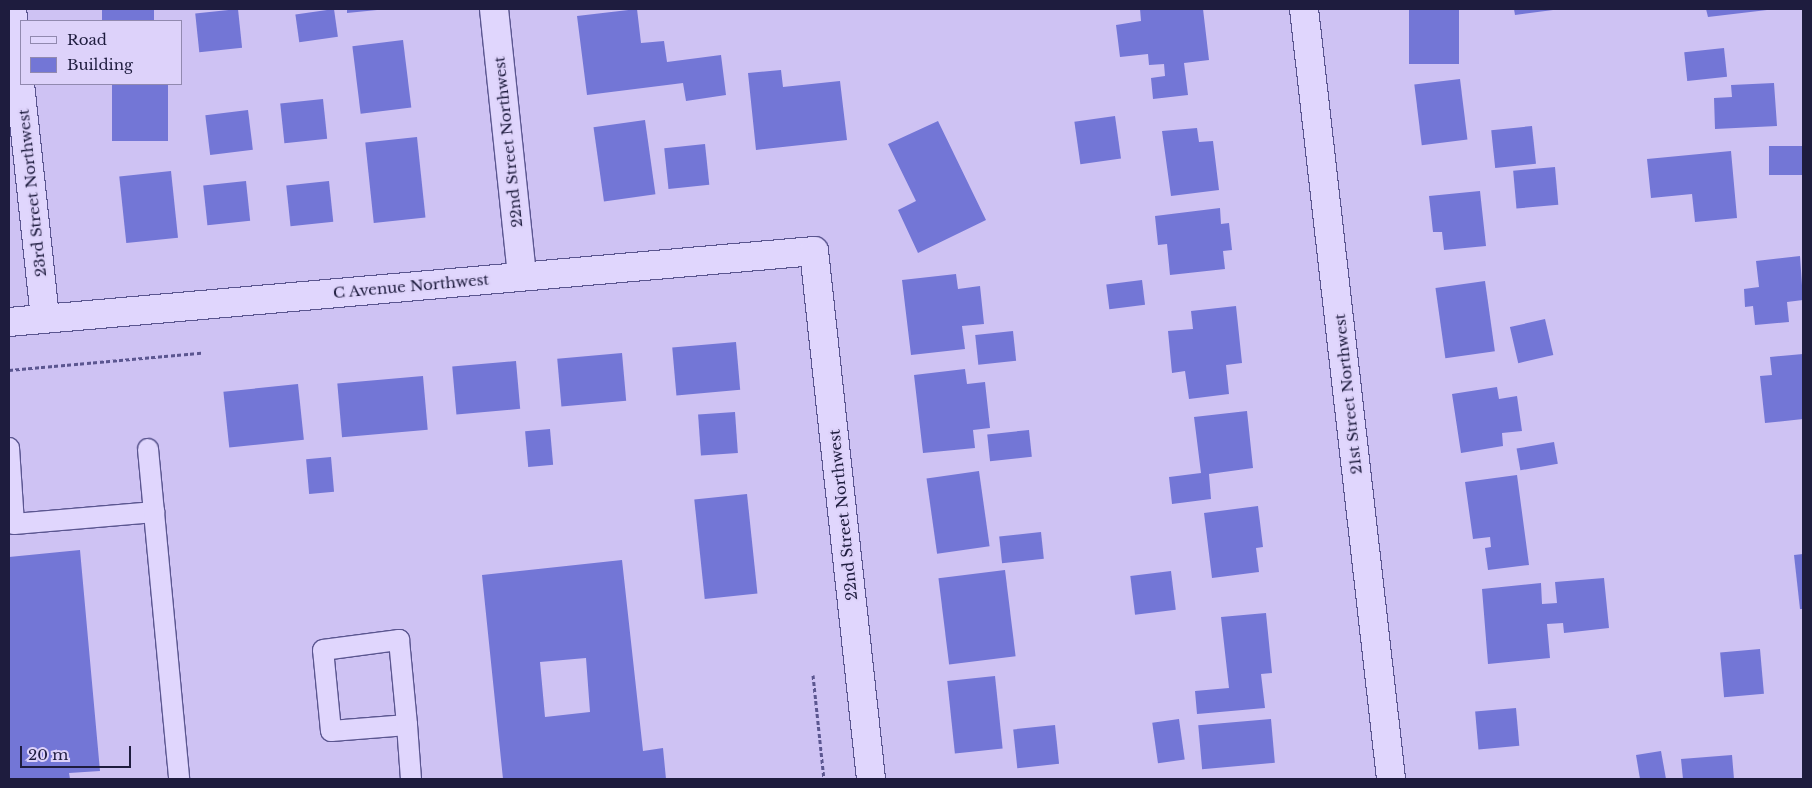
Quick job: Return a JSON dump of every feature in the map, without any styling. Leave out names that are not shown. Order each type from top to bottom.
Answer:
[{"type":"street","name":"23rd Street Northwest","points":[[12,9],[20,84]]},
{"type":"street","name":"22nd Street Northwest","points":[[494,9],[522,276]]},
{"type":"street","name":"21st Street Northwest","points":[[1304,9],[1391,779]]},
{"type":"street","name":"23rd Street Northwest","points":[[20,85],[45,318]]},
{"type":"street","name":"C Avenue Northwest","points":[[9,322],[814,251]]},
{"type":"street","name":"22nd Street Northwest","points":[[814,251],[871,779]]},
{"type":"lane","points":[[9,448],[14,524],[154,512]]},
{"type":"lane","points":[[148,449],[179,779]]},
{"type":"lane","points":[[407,725],[331,731],[323,650],[399,640],[407,725],[411,779]]},
{"type":"path","points":[[9,370],[201,353]]},
{"type":"path","points":[[814,675],[824,779]]},
{"type":"building","points":[[102,9],[154,9],[154,20],[102,20]]},
{"type":"building","points":[[238,9],[242,48],[199,52],[195,13]]},
{"type":"building","points":[[334,9],[338,37],[299,42],[295,14]]},
{"type":"building","points":[[347,9],[377,9],[377,10],[347,13]]},
{"type":"building","points":[[637,9],[641,43],[664,41],[667,62],[721,55],[726,95],[686,101],[683,83],[587,95],[577,16]]},
{"type":"building","points":[[1140,9],[1203,9],[1209,60],[1184,63],[1188,95],[1153,99],[1151,78],[1165,76],[1164,64],[1149,65],[1148,54],[1120,57],[1116,25],[1141,21]]},
{"type":"building","points":[[1409,9],[1459,9],[1459,64],[1409,64]]},
{"type":"building","points":[[1514,9],[1553,9],[1553,10],[1515,15]]},
{"type":"building","points":[[1706,9],[1767,9],[1767,10],[1708,17]]},
{"type":"building","points":[[403,40],[411,107],[361,114],[352,46]]},
{"type":"building","points":[[1724,48],[1727,77],[1687,81],[1684,52]]},
{"type":"building","points":[[781,70],[783,87],[840,81],[847,140],[756,150],[748,73]]},
{"type":"building","points":[[1460,79],[1467,140],[1422,145],[1414,85]]},
{"type":"building","points":[[1774,83],[1777,126],[1715,129],[1714,98],[1732,97],[1731,85]]},
{"type":"building","points":[[112,85],[168,85],[168,141],[112,141]]},
{"type":"building","points":[[323,99],[327,139],[284,143],[280,103]]},
{"type":"building","points":[[248,110],[253,150],[210,155],[205,115]]},
{"type":"building","points":[[1115,116],[1121,159],[1080,164],[1074,122]]},
{"type":"building","points":[[645,120],[655,194],[604,202],[594,127]]},
{"type":"building","points":[[938,121],[986,220],[918,253],[898,210],[916,201],[888,144]]},
{"type":"building","points":[[1532,126],[1536,164],[1495,168],[1491,130]]},
{"type":"building","points":[[1197,128],[1199,142],[1213,141],[1219,190],[1171,196],[1162,131]]},
{"type":"building","points":[[417,137],[425,218],[374,223],[365,142]]},
{"type":"building","points":[[705,144],[709,185],[669,189],[664,148]]},
{"type":"building","points":[[1769,146],[1803,146],[1803,175],[1769,175]]},
{"type":"building","points":[[1731,151],[1737,218],[1695,222],[1692,194],[1651,198],[1647,159]]},
{"type":"building","points":[[1555,167],[1558,205],[1516,209],[1513,171]]},
{"type":"building","points":[[171,171],[178,238],[126,243],[119,176]]},
{"type":"building","points":[[246,181],[250,221],[207,225],[203,185]]},
{"type":"building","points":[[329,181],[333,222],[291,226],[286,185]]},
{"type":"building","points":[[1480,191],[1486,246],[1444,250],[1442,232],[1433,232],[1429,196]]},
{"type":"building","points":[[1220,208],[1221,224],[1229,223],[1232,250],[1223,251],[1225,269],[1170,275],[1167,244],[1158,245],[1155,216]]},
{"type":"building","points":[[1800,256],[1803,300],[1787,302],[1789,322],[1755,325],[1753,306],[1745,307],[1744,289],[1759,287],[1756,261]]},
{"type":"building","points":[[956,274],[958,289],[980,286],[984,324],[962,326],[965,349],[911,355],[902,280]]},
{"type":"building","points":[[1142,280],[1145,305],[1109,309],[1106,284]]},
{"type":"building","points":[[1485,281],[1495,351],[1445,358],[1435,288]]},
{"type":"building","points":[[1236,306],[1242,363],[1226,365],[1229,394],[1189,399],[1185,371],[1172,373],[1168,331],[1193,329],[1191,311]]},
{"type":"building","points":[[1545,319],[1553,355],[1518,363],[1510,327]]},
{"type":"building","points":[[1013,331],[1016,361],[978,365],[975,335]]},
{"type":"building","points":[[736,342],[740,390],[676,395],[672,348]]},
{"type":"building","points":[[622,353],[626,401],[561,406],[557,359]]},
{"type":"building","points":[[1803,354],[1803,419],[1765,423],[1760,376],[1772,375],[1770,357]]},
{"type":"building","points":[[516,361],[520,409],[456,414],[452,367]]},
{"type":"building","points":[[965,369],[967,384],[985,382],[990,428],[973,430],[975,448],[923,453],[914,375]]},
{"type":"building","points":[[423,376],[428,430],[342,437],[337,383]]},
{"type":"building","points":[[298,384],[304,440],[229,448],[223,392]]},
{"type":"building","points":[[1497,387],[1499,399],[1517,396],[1522,431],[1502,433],[1503,446],[1461,453],[1452,394]]},
{"type":"building","points":[[1247,411],[1253,468],[1209,474],[1211,499],[1172,504],[1169,477],[1201,473],[1194,417]]},
{"type":"building","points":[[735,412],[738,453],[701,455],[698,415]]},
{"type":"building","points":[[550,429],[553,465],[528,467],[525,431]]},
{"type":"building","points":[[1029,430],[1032,457],[990,461],[987,434]]},
{"type":"building","points":[[1554,442],[1558,464],[1520,470],[1517,449]]},
{"type":"building","points":[[331,457],[334,492],[309,494],[306,459]]},
{"type":"building","points":[[979,471],[990,546],[937,554],[927,478]]},
{"type":"building","points":[[1517,475],[1529,565],[1488,570],[1485,548],[1491,547],[1490,537],[1473,539],[1465,482]]},
{"type":"building","points":[[747,494],[757,593],[705,599],[694,500]]},
{"type":"building","points":[[1258,506],[1263,547],[1256,548],[1259,572],[1212,578],[1204,513]]},
{"type":"building","points":[[1041,532],[1044,559],[1002,563],[999,536]]},
{"type":"building","points":[[80,550],[100,771],[69,773],[70,779],[9,779],[9,557]]},
{"type":"building","points":[[1803,554],[1803,609],[1800,609],[1794,555]]},
{"type":"building","points":[[622,560],[643,751],[663,748],[666,779],[503,779],[482,575]],"holes":[[[586,658],[590,712],[545,717],[540,662]]]},
{"type":"building","points":[[1005,570],[1016,656],[949,665],[938,578]]},
{"type":"building","points":[[1171,571],[1176,610],[1135,615],[1130,576]]},
{"type":"building","points":[[1604,578],[1609,628],[1564,633],[1563,623],[1547,624],[1550,658],[1488,664],[1482,589],[1541,583],[1542,604],[1557,603],[1555,582]]},
{"type":"building","points":[[1266,613],[1272,673],[1261,674],[1265,708],[1197,714],[1195,691],[1229,688],[1221,617]]},
{"type":"building","points":[[1760,649],[1764,694],[1724,697],[1720,652]]},
{"type":"building","points":[[995,676],[1003,749],[955,754],[947,681]]},
{"type":"building","points":[[1516,708],[1519,746],[1478,749],[1475,712]]},
{"type":"building","points":[[1179,719],[1185,760],[1158,763],[1152,723]]},
{"type":"building","points":[[1271,719],[1275,763],[1202,769],[1198,725]]},
{"type":"building","points":[[1055,725],[1059,764],[1017,768],[1013,729]]},
{"type":"building","points":[[1661,751],[1666,779],[1640,779],[1636,755]]},
{"type":"building","points":[[1732,755],[1734,779],[1683,779],[1681,759]]}]
